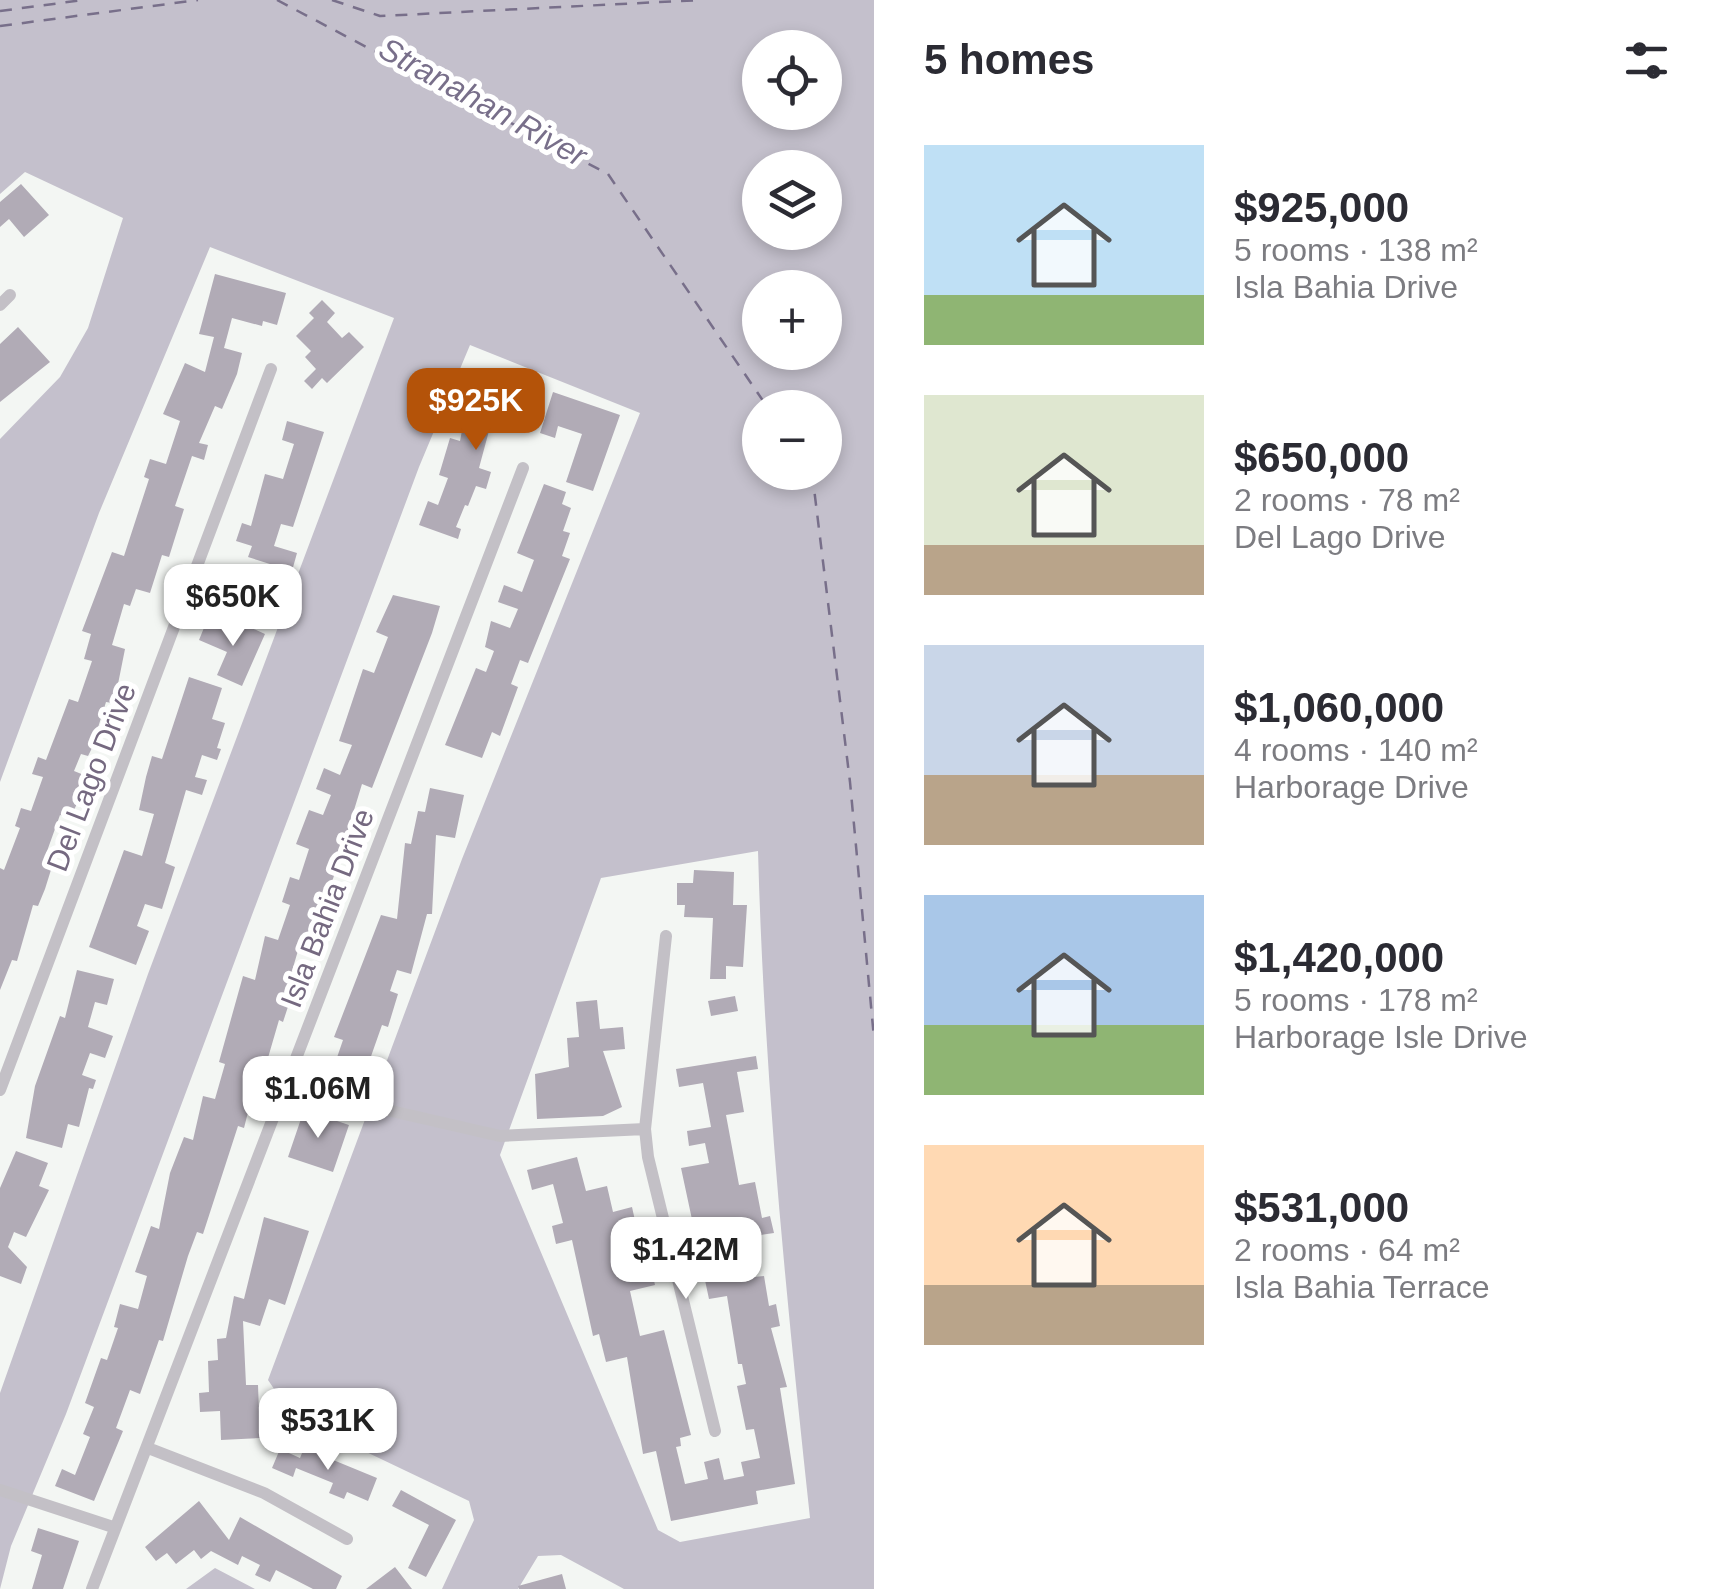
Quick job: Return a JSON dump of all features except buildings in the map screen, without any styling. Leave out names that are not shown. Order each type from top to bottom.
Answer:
[{"type":"street","name":"Del Lago Drive","points":[[0,1090],[271,369]]},
{"type":"street","name":"Isla Bahia Drive","points":[[92,1589],[522,468]]},
{"type":"street","points":[[666,936],[645,1129],[648,1157],[715,1431]]},
{"type":"street","points":[[288,1080],[432,1122],[530,1138],[645,1129]]},
{"type":"street","points":[[148,1448],[264,1494],[347,1539]]},
{"type":"street","points":[[0,1490],[114,1527]]},
{"type":"water","name":"Stranahan River","points":[[0,0],[874,0],[874,1589],[624,1589],[561,1555],[538,1556],[518,1589],[442,1589],[474,1520],[469,1501],[293,1417],[268,1380],[462,859],[640,413],[470,345],[419,467],[66,1414],[11,1546],[0,1589],[0,1393],[148,974],[394,318],[210,247],[99,513],[0,782],[0,439],[60,377],[88,328],[123,218],[25,172],[0,194]],"holes":[[[758,851],[771,1102],[810,1518],[680,1542],[658,1530],[500,1155],[601,878]]]},
{"type":"water","points":[[215,1568],[255,1589],[186,1589]]},
{"type":"ferry route","points":[[0,11],[83,0]]},
{"type":"ferry route","points":[[0,26],[198,0]]},
{"type":"ferry route","points":[[277,0],[608,174],[756,390]]},
{"type":"ferry route","points":[[332,0],[380,16],[701,0]]},
{"type":"ferry route","points":[[814,490],[850,782],[874,1038]]}]
